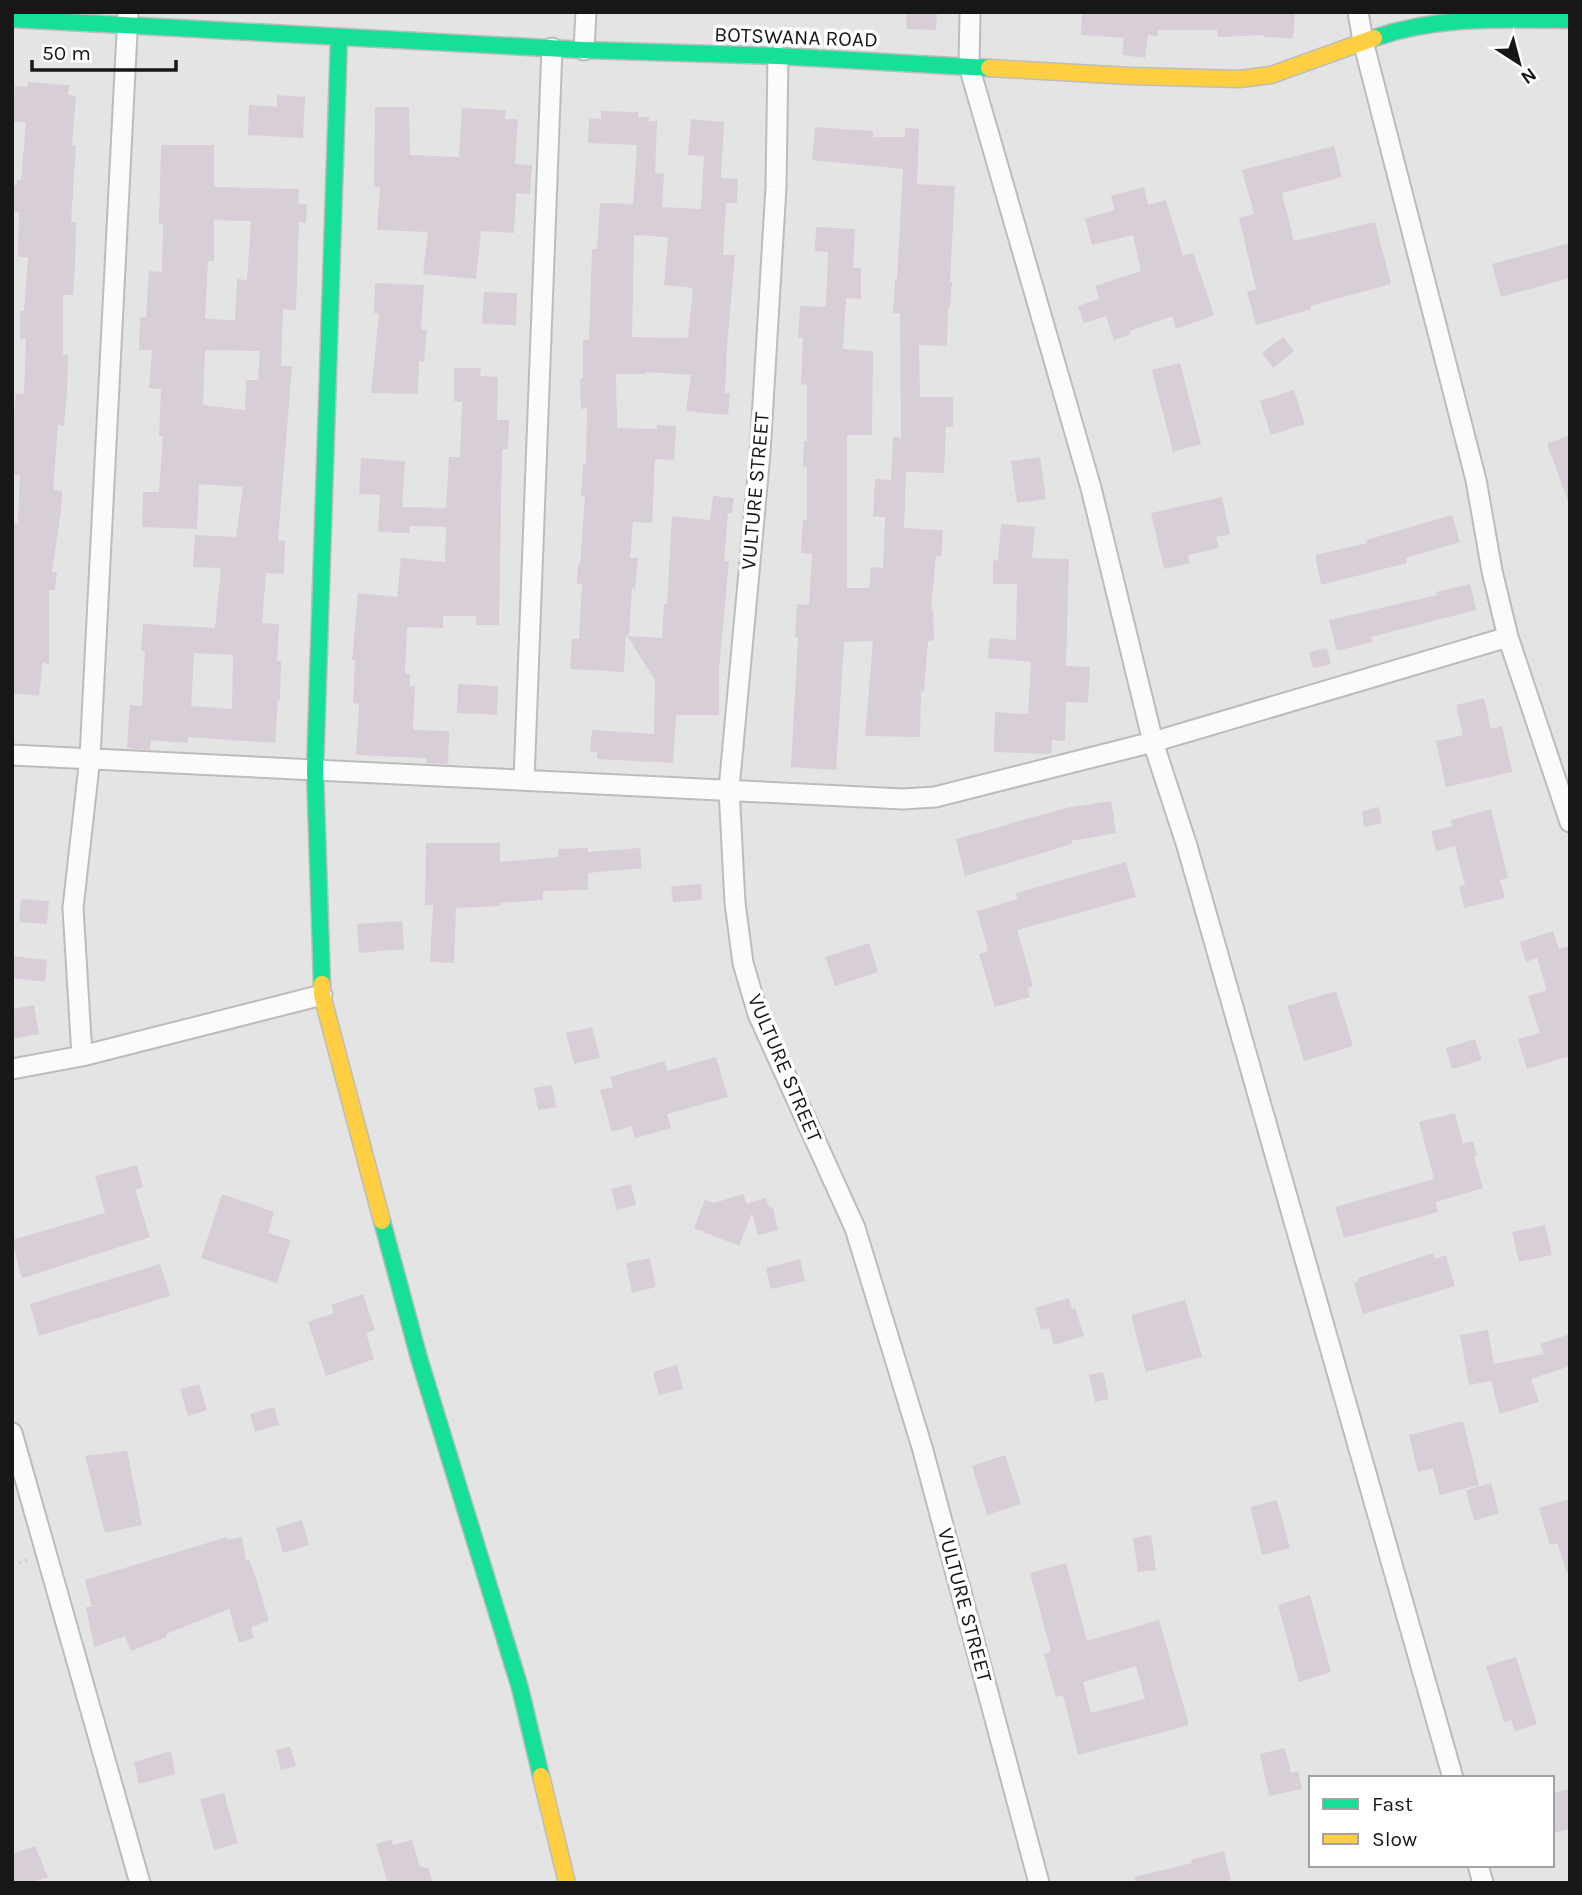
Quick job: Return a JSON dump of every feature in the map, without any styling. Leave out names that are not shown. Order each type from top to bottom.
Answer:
[{"type":"street","points":[[584,50],[586,12]]},
{"type":"street","points":[[970,12],[969,66],[1091,488],[1153,742],[1187,846],[1452,1776]]},
{"type":"street","points":[[1358,12],[1363,41],[1476,480],[1492,571],[1508,637],[1570,822]]},
{"type":"street","points":[[82,1055],[74,908],[90,757],[128,18]]},
{"type":"street","name":"BOTSWANA ROAD","points":[[12,19],[128,18],[339,37],[1239,79],[1271,75],[1400,29],[1463,19],[1570,20]]},
{"type":"street","points":[[339,37],[315,770],[322,995],[419,1358],[520,1688],[567,1883]]},
{"type":"street","points":[[524,780],[551,48]]},
{"type":"street","name":"VULTURE STREET","points":[[778,56],[776,187],[760,453],[729,789],[735,904],[743,963],[758,1014],[855,1228],[922,1447],[1040,1883]]},
{"type":"street","points":[[12,755],[903,799],[935,797],[1153,742],[1508,637]]},
{"type":"street","points":[[12,1069],[82,1055],[322,995]]},
{"type":"street","points":[[12,1433],[140,1883]]},
{"type":"building","points":[[907,12],[937,12],[936,30],[906,29]]},
{"type":"building","points":[[1082,12],[1295,12],[1293,38],[1264,35],[1218,37],[1217,30],[1158,30],[1158,36],[1148,35],[1145,58],[1122,55],[1124,38],[1081,35]]},
{"type":"building","points":[[28,82],[69,85],[68,95],[76,96],[71,222],[76,222],[75,266],[73,295],[63,295],[63,355],[68,355],[67,392],[64,426],[58,425],[53,490],[62,491],[61,511],[52,572],[57,572],[55,590],[49,590],[49,664],[43,662],[39,696],[12,693],[12,537],[14,523],[18,524],[20,475],[12,475],[12,434],[16,393],[24,394],[26,339],[20,339],[20,311],[24,311],[28,257],[18,257],[19,212],[12,211],[12,185],[17,185],[17,180],[21,180],[26,123],[12,121],[12,115],[15,86],[27,87]]},
{"type":"building","points":[[277,95],[305,97],[303,138],[248,135],[249,105],[277,107]]},
{"type":"building","points":[[375,107],[409,107],[410,155],[459,157],[462,108],[506,110],[505,119],[518,119],[515,164],[532,165],[530,194],[516,193],[514,233],[481,231],[476,279],[423,274],[428,232],[377,230],[380,187],[374,187]]},
{"type":"building","points":[[601,111],[638,112],[638,117],[649,117],[649,121],[657,121],[655,173],[664,174],[662,207],[701,209],[704,156],[688,155],[691,119],[724,122],[721,178],[738,179],[737,203],[726,203],[723,255],[735,255],[727,346],[725,393],[730,393],[728,415],[686,411],[691,375],[646,372],[616,374],[617,428],[657,429],[657,425],[676,426],[674,460],[655,459],[652,523],[633,522],[630,558],[638,558],[635,589],[632,588],[629,636],[662,638],[664,604],[667,604],[672,516],[710,520],[713,496],[734,498],[732,513],[728,513],[724,561],[729,561],[719,669],[719,715],[676,715],[673,763],[597,759],[597,752],[590,751],[592,730],[654,734],[655,680],[626,634],[624,672],[570,669],[572,639],[579,639],[582,584],[577,584],[585,496],[581,496],[583,464],[586,465],[587,408],[581,409],[580,379],[583,378],[583,340],[589,340],[592,249],[597,249],[600,203],[633,204],[637,145],[588,143],[589,118],[601,119]],"holes":[[[634,235],[668,237],[664,285],[693,288],[688,338],[632,337]]]},
{"type":"building","points":[[815,127],[873,131],[873,137],[905,137],[905,128],[919,129],[917,184],[955,186],[947,346],[919,345],[920,397],[953,397],[953,427],[946,427],[944,473],[906,472],[904,528],[943,530],[941,557],[936,556],[931,609],[934,640],[928,641],[924,692],[921,691],[920,737],[865,736],[873,641],[844,642],[836,770],[791,767],[798,637],[795,637],[797,604],[809,605],[812,554],[801,553],[803,519],[807,520],[807,467],[803,467],[804,441],[807,441],[807,385],[801,384],[803,338],[798,338],[800,306],[826,307],[828,252],[815,251],[816,227],[855,229],[853,268],[861,268],[861,299],[846,298],[843,349],[873,351],[872,435],[847,435],[847,588],[869,588],[871,567],[883,568],[885,517],[873,517],[875,479],[891,480],[893,437],[901,438],[900,313],[893,313],[903,169],[812,160]]},
{"type":"building","points":[[161,145],[214,145],[214,187],[299,189],[298,204],[307,204],[306,223],[299,222],[296,310],[283,309],[281,366],[292,366],[278,540],[285,541],[284,574],[266,573],[262,623],[279,624],[277,661],[281,661],[280,700],[275,743],[188,737],[188,743],[151,740],[150,750],[127,748],[130,705],[142,706],[145,651],[141,650],[143,624],[215,628],[221,568],[193,567],[195,535],[236,537],[243,487],[199,484],[197,529],[142,527],[143,492],[159,492],[163,436],[159,436],[161,389],[149,388],[152,350],[139,350],[140,317],[146,317],[149,271],[162,272],[163,224],[159,224]],"holes":[[[214,220],[251,221],[247,280],[237,279],[235,320],[205,319],[208,261],[214,261]],[[260,351],[258,380],[246,380],[245,410],[203,405],[205,352]],[[194,653],[233,655],[232,709],[191,706]]]},
{"type":"building","points":[[1334,146],[1342,177],[1282,193],[1294,241],[1375,222],[1391,284],[1310,306],[1311,309],[1256,325],[1247,292],[1256,289],[1239,218],[1254,214],[1242,170]]},
{"type":"building","points":[[1144,187],[1148,205],[1166,200],[1183,256],[1193,253],[1214,315],[1176,329],[1172,316],[1130,331],[1131,334],[1114,340],[1106,316],[1084,323],[1078,306],[1099,299],[1095,286],[1141,271],[1133,235],[1092,245],[1085,218],[1115,210],[1111,196]]},
{"type":"building","points":[[1570,243],[1570,278],[1501,297],[1492,264]]},
{"type":"building","points":[[375,283],[424,285],[421,330],[427,330],[424,362],[419,361],[418,394],[371,393],[379,314],[374,313]]},
{"type":"building","points":[[484,292],[517,293],[516,325],[482,324]]},
{"type":"building","points":[[1283,337],[1294,351],[1273,368],[1262,353]]},
{"type":"building","points":[[1180,363],[1201,444],[1173,452],[1152,370]]},
{"type":"building","points":[[454,368],[481,368],[480,376],[498,377],[497,420],[509,420],[508,449],[502,449],[499,625],[476,625],[476,616],[443,616],[443,628],[407,627],[405,674],[410,674],[410,686],[415,686],[413,730],[449,731],[448,764],[426,763],[427,758],[356,755],[359,704],[353,703],[355,660],[352,660],[358,593],[397,597],[401,558],[445,562],[446,527],[410,526],[410,533],[378,532],[380,495],[359,494],[361,458],[405,461],[402,507],[446,508],[449,457],[460,457],[462,402],[454,401]]},
{"type":"building","points":[[1294,390],[1305,424],[1271,435],[1260,401]]},
{"type":"building","points":[[1570,435],[1570,500],[1568,501],[1547,444]]},
{"type":"building","points":[[1040,457],[1046,499],[1017,503],[1011,461]]},
{"type":"building","points":[[1222,497],[1230,534],[1216,537],[1219,548],[1188,555],[1190,563],[1164,569],[1151,513]]},
{"type":"building","points":[[1452,515],[1460,542],[1406,558],[1407,563],[1321,585],[1315,555],[1367,543],[1366,540]]},
{"type":"building","points":[[1001,524],[1035,527],[1032,558],[1069,559],[1066,666],[1090,667],[1088,703],[1066,702],[1065,741],[1052,740],[1051,754],[994,752],[995,712],[1028,714],[1031,662],[988,658],[990,638],[1016,640],[1017,584],[993,584],[993,560],[998,561]]},
{"type":"building","points":[[1470,584],[1476,610],[1371,637],[1372,642],[1337,651],[1329,620],[1437,595],[1436,592]]},
{"type":"building","points":[[1327,648],[1331,664],[1313,668],[1309,652]]},
{"type":"building","points":[[458,684],[498,686],[497,715],[457,713]]},
{"type":"building","points":[[1484,698],[1491,729],[1502,726],[1512,772],[1446,787],[1436,741],[1463,735],[1456,705]]},
{"type":"building","points":[[1111,801],[1116,833],[1071,841],[1072,844],[965,876],[956,839],[1066,808]]},
{"type":"building","points":[[1379,807],[1382,823],[1364,827],[1362,811]]},
{"type":"building","points":[[1491,809],[1508,878],[1500,880],[1505,898],[1464,908],[1459,886],[1465,885],[1455,846],[1436,851],[1431,831],[1452,826],[1451,820]]},
{"type":"building","points":[[426,843],[500,843],[500,862],[558,857],[558,849],[588,848],[588,852],[640,848],[642,868],[588,873],[588,890],[543,891],[543,900],[501,903],[501,906],[456,908],[454,963],[430,962],[433,905],[425,905]]},
{"type":"building","points":[[1126,862],[1136,897],[1017,930],[1033,986],[1027,988],[1030,997],[995,1007],[979,954],[988,951],[977,911],[1018,899],[1016,893]]},
{"type":"building","points":[[701,884],[702,900],[673,902],[671,886]]},
{"type":"building","points":[[21,899],[49,901],[47,924],[19,922]]},
{"type":"building","points":[[402,921],[404,949],[359,953],[357,924]]},
{"type":"building","points":[[1553,931],[1559,949],[1570,946],[1570,1056],[1527,1069],[1518,1039],[1540,1033],[1528,996],[1547,990],[1537,958],[1526,962],[1520,942]]},
{"type":"building","points":[[869,943],[878,972],[835,986],[825,957]]},
{"type":"building","points":[[12,956],[47,960],[45,982],[12,978]]},
{"type":"building","points":[[1336,991],[1353,1046],[1304,1061],[1287,1006]]},
{"type":"building","points":[[34,1005],[39,1034],[12,1039],[12,1009]]},
{"type":"building","points":[[592,1027],[600,1058],[574,1064],[566,1033]]},
{"type":"building","points":[[1475,1039],[1482,1060],[1452,1069],[1446,1048]]},
{"type":"building","points":[[716,1057],[728,1097],[667,1114],[671,1128],[635,1138],[631,1126],[612,1132],[600,1090],[613,1087],[610,1077],[665,1061],[667,1071]]},
{"type":"building","points":[[552,1085],[556,1107],[538,1110],[534,1088]]},
{"type":"building","points":[[1455,1113],[1463,1144],[1473,1141],[1477,1156],[1474,1157],[1483,1188],[1436,1202],[1438,1212],[1344,1238],[1335,1207],[1434,1179],[1419,1122]]},
{"type":"building","points":[[137,1165],[143,1187],[135,1190],[150,1237],[23,1278],[21,1276],[12,1240],[105,1213],[95,1176]]},
{"type":"building","points":[[631,1184],[636,1205],[617,1210],[611,1189]]},
{"type":"building","points":[[222,1194],[274,1212],[268,1233],[291,1240],[277,1283],[201,1258]]},
{"type":"building","points":[[743,1194],[747,1204],[766,1198],[769,1207],[773,1208],[778,1230],[758,1235],[752,1213],[739,1246],[694,1228],[705,1200],[714,1203]]},
{"type":"building","points":[[1545,1225],[1552,1255],[1519,1262],[1512,1232]]},
{"type":"building","points":[[1433,1253],[1435,1259],[1446,1255],[1455,1286],[1363,1314],[1354,1283],[1359,1281],[1358,1278]]},
{"type":"building","points":[[650,1258],[656,1287],[632,1293],[626,1263]]},
{"type":"building","points":[[800,1259],[805,1281],[771,1289],[766,1268]]},
{"type":"building","points":[[160,1264],[170,1296],[39,1336],[30,1304]]},
{"type":"building","points":[[363,1294],[375,1330],[366,1333],[374,1359],[326,1376],[308,1322],[334,1313],[331,1305]]},
{"type":"building","points":[[1069,1298],[1084,1336],[1054,1345],[1049,1328],[1041,1330],[1035,1308]]},
{"type":"building","points":[[1185,1300],[1202,1357],[1146,1372],[1131,1315]]},
{"type":"building","points":[[1488,1330],[1494,1364],[1544,1354],[1540,1344],[1570,1334],[1570,1366],[1531,1379],[1539,1402],[1500,1414],[1491,1381],[1469,1385],[1460,1335]]},
{"type":"building","points":[[677,1365],[683,1389],[659,1395],[653,1372]]},
{"type":"building","points":[[1103,1372],[1109,1399],[1095,1402],[1089,1375]]},
{"type":"building","points":[[199,1384],[207,1410],[188,1416],[180,1389]]},
{"type":"building","points":[[274,1407],[279,1425],[255,1432],[250,1414]]},
{"type":"building","points":[[1463,1421],[1479,1485],[1440,1495],[1433,1468],[1418,1472],[1409,1435]]},
{"type":"building","points":[[127,1451],[142,1525],[105,1533],[85,1456]]},
{"type":"building","points":[[1005,1455],[1021,1504],[987,1515],[972,1466]]},
{"type":"building","points":[[1491,1483],[1499,1513],[1474,1521],[1466,1490]]},
{"type":"building","points":[[1570,1499],[1570,1572],[1567,1572],[1557,1543],[1550,1545],[1539,1508]]},
{"type":"building","points":[[1277,1500],[1290,1548],[1262,1555],[1250,1507]]},
{"type":"building","points":[[302,1520],[309,1545],[283,1553],[276,1528]]},
{"type":"building","points":[[1151,1535],[1156,1570],[1138,1572],[1133,1538]]},
{"type":"building","points":[[227,1537],[227,1540],[242,1537],[246,1561],[249,1560],[256,1578],[269,1621],[251,1627],[254,1638],[239,1643],[229,1609],[131,1651],[125,1636],[94,1647],[86,1607],[92,1607],[85,1580]]},
{"type":"building","points":[[1066,1563],[1087,1641],[1159,1620],[1189,1725],[1078,1755],[1063,1695],[1056,1697],[1044,1654],[1051,1652],[1030,1573]],"holes":[[[1136,1666],[1145,1699],[1091,1713],[1083,1682]]]},
{"type":"building","points":[[1310,1595],[1331,1672],[1299,1682],[1278,1605]]},
{"type":"building","points":[[1516,1657],[1537,1724],[1515,1731],[1511,1720],[1504,1722],[1486,1666]]},
{"type":"building","points":[[290,1746],[296,1766],[281,1770],[276,1750]]},
{"type":"building","points":[[1285,1748],[1291,1773],[1298,1771],[1302,1789],[1269,1796],[1260,1754]]},
{"type":"building","points":[[171,1751],[175,1774],[139,1784],[134,1762]]},
{"type":"building","points":[[1570,1789],[1570,1829],[1554,1833],[1554,1793]]},
{"type":"building","points":[[224,1793],[238,1843],[214,1850],[200,1799]]},
{"type":"building","points":[[392,1839],[393,1845],[412,1840],[420,1867],[428,1868],[433,1883],[388,1883],[376,1844]]},
{"type":"building","points":[[35,1846],[48,1877],[30,1883],[12,1883],[12,1854]]},
{"type":"building","points":[[1224,1851],[1231,1880],[1222,1883],[1135,1883],[1134,1877],[1192,1863],[1191,1860]]},
{"type":"traffic: fast","points":[[12,19],[584,50],[778,56],[989,68]]},
{"type":"traffic: fast","points":[[1374,38],[1446,22],[1495,19],[1570,20]]},
{"type":"traffic: fast","points":[[322,984],[315,770],[339,37]]},
{"type":"traffic: fast","points":[[382,1221],[419,1358],[520,1688],[541,1776]]},
{"type":"traffic: slow","points":[[989,68],[1239,79],[1271,75],[1374,38]]},
{"type":"traffic: slow","points":[[322,984],[322,995],[382,1221]]},
{"type":"traffic: slow","points":[[541,1776],[567,1883]]}]
